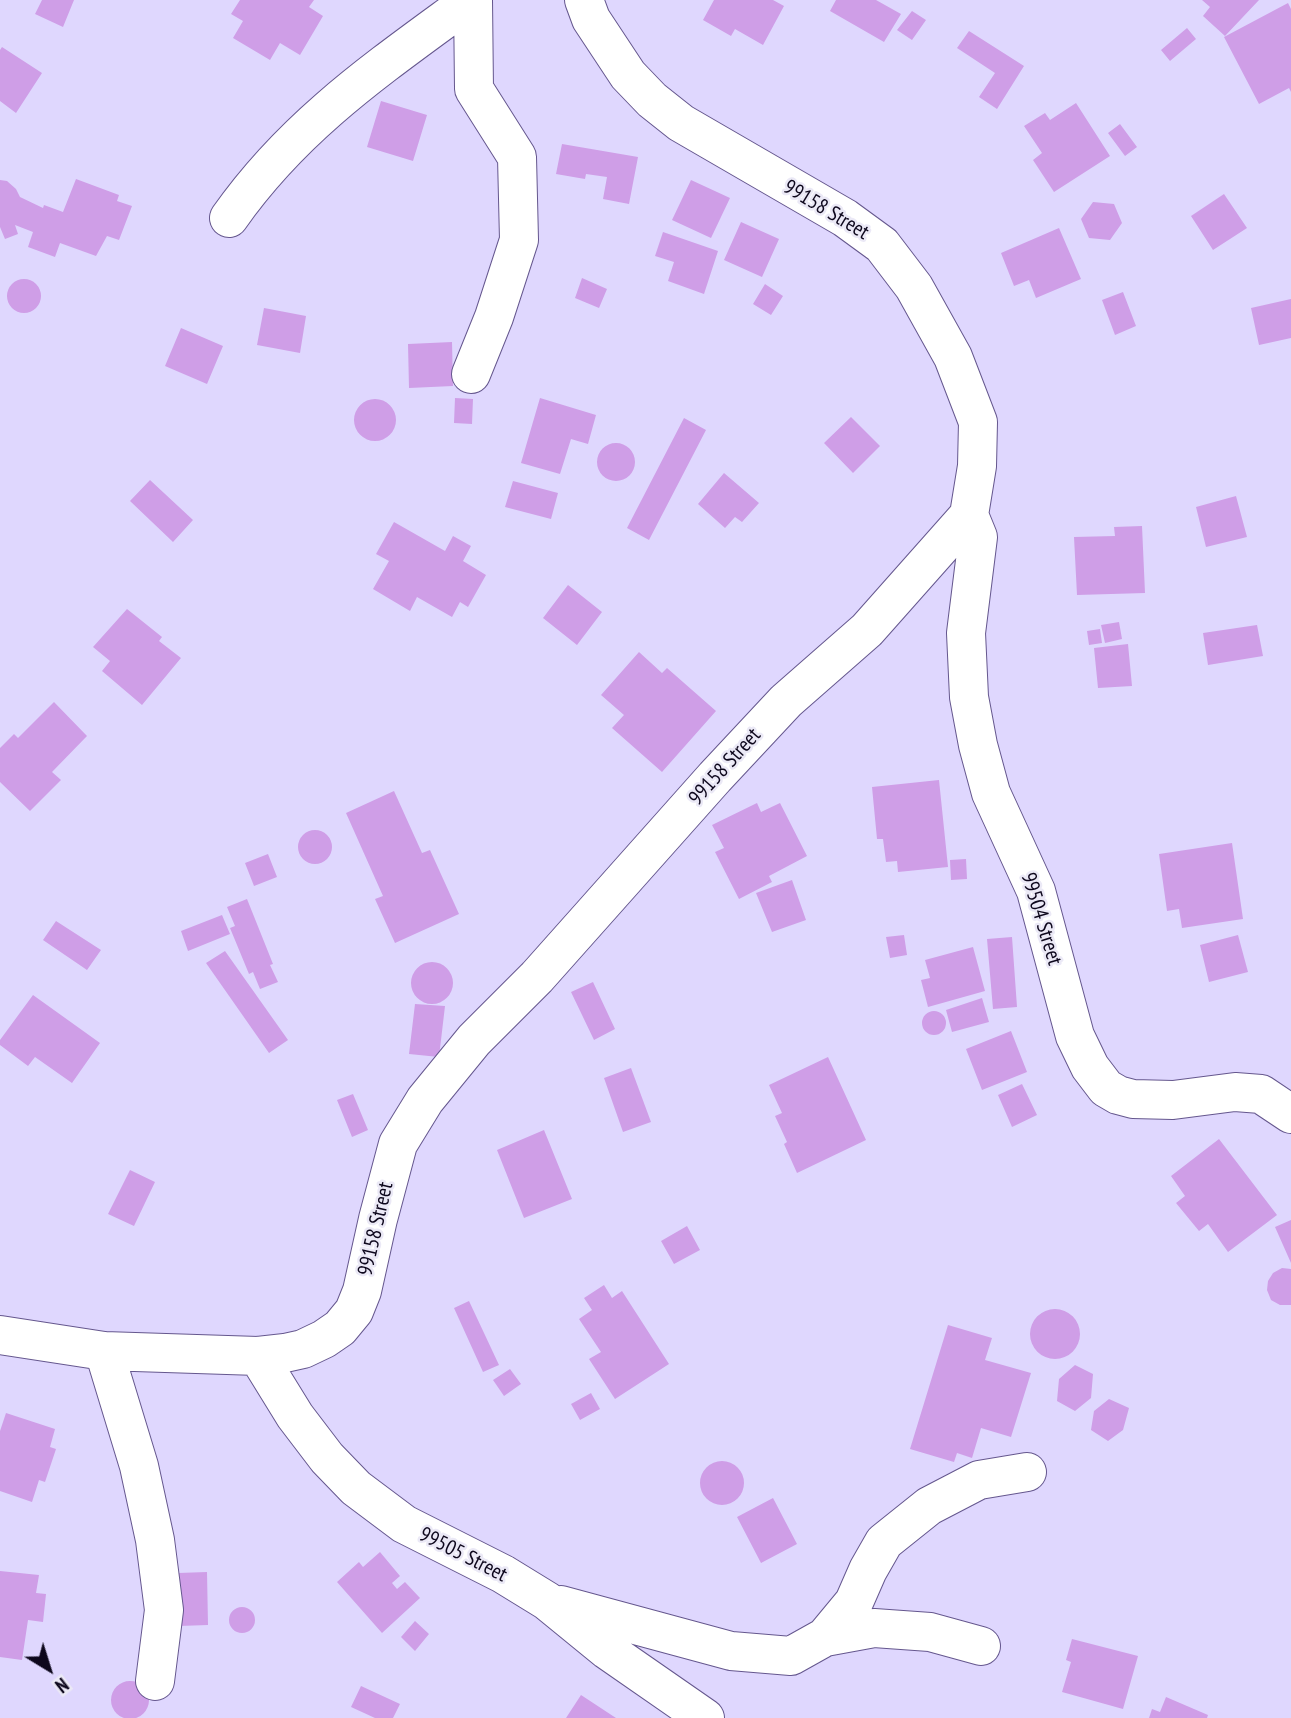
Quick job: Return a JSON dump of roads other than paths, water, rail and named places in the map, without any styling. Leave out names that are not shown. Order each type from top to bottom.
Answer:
[{"type":"street","points":[[229,218],[254,182],[317,117],[472,0]]},
{"type":"street","points":[[471,374],[494,317],[519,240],[517,157],[474,89],[472,0]]},
{"type":"street","name":"99158 Street","points":[[0,1335],[104,1351],[258,1356],[303,1349],[324,1339],[345,1322],[354,1311],[362,1290],[398,1144],[425,1100],[474,1040],[537,977],[742,748],[786,701],[867,630],[970,515],[977,467],[978,422],[953,357],[906,276],[882,245],[845,218],[681,123],[652,100],[628,75],[591,19],[584,0]]},
{"type":"street","name":"99504 Street","points":[[970,515],[978,537],[966,633],[969,697],[978,745],[991,793],[1036,891],[1075,1036],[1090,1067],[1106,1088],[1118,1096],[1173,1100],[1235,1092],[1261,1094],[1291,1114]]},
{"type":"street","points":[[104,1351],[139,1466],[156,1540],[164,1610],[155,1681]]},
{"type":"street","name":"99505 Street","points":[[258,1356],[311,1437],[356,1488],[404,1524],[503,1574],[547,1601],[607,1650],[705,1718]]},
{"type":"street","points":[[825,1637],[854,1602],[884,1542],[929,1506],[979,1480],[1027,1472]]},
{"type":"street","points":[[547,1601],[731,1651],[792,1656],[825,1637],[874,1628],[930,1632],[981,1646]]}]
